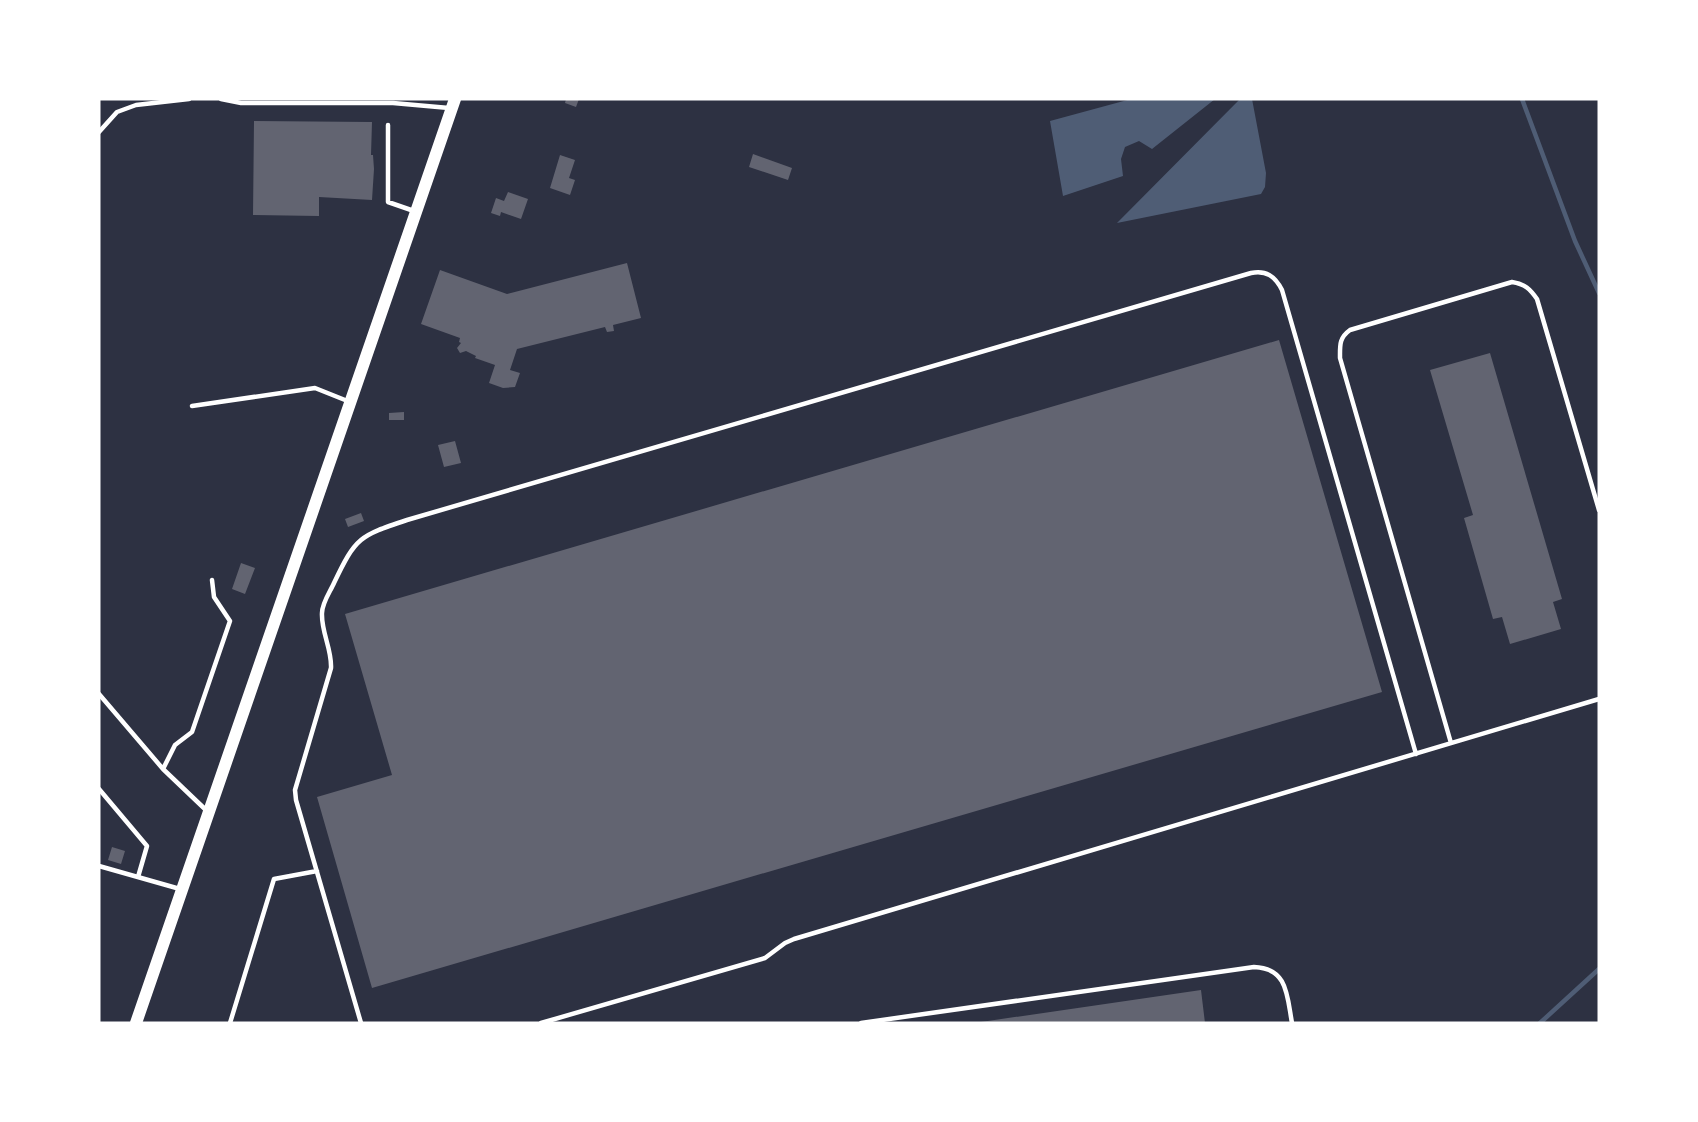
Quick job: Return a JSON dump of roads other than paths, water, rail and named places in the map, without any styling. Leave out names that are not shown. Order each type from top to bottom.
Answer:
[{"type":"main road","points":[[136,1023],[454,104]]},
{"type":"lane","points":[[133,99],[136,105]]},
{"type":"lane","points":[[99,132],[117,112],[136,105],[189,99]]},
{"type":"lane","points":[[221,99],[241,103],[354,101],[454,104]]},
{"type":"lane","points":[[388,125],[388,202],[417,212]]},
{"type":"lane","points":[[361,1023],[296,800],[296,786],[331,668],[322,610],[356,543],[377,530],[516,487],[1260,271],[1274,278],[1282,290],[1416,754]]},
{"type":"lane","points":[[1451,743],[1340,358],[1340,341],[1343,335],[1350,330],[1512,282],[1522,284],[1531,290],[1538,299],[1599,510]]},
{"type":"lane","points":[[192,406],[315,388],[350,402]]},
{"type":"lane","points":[[163,769],[175,745],[192,732],[230,621],[214,597],[212,580]]},
{"type":"lane","points":[[99,694],[163,769],[209,812]]},
{"type":"lane","points":[[541,1023],[765,958],[794,939],[1599,699]]},
{"type":"lane","points":[[99,789],[147,846],[138,877]]},
{"type":"lane","points":[[99,866],[182,890]]},
{"type":"lane","points":[[230,1023],[274,879],[317,871]]},
{"type":"lane","points":[[861,1023],[1254,966],[1265,967],[1280,977],[1285,986],[1292,1023]]},
{"type":"water","points":[[1131,99],[1215,99],[1152,149],[1139,141],[1125,147],[1121,159],[1123,176],[1063,196],[1050,121]]},
{"type":"water","points":[[1240,99],[1252,99],[1266,173],[1265,187],[1261,194],[1117,223]]},
{"type":"waterway","points":[[1522,99],[1575,241],[1599,293]]},
{"type":"waterway","points":[[1540,1023],[1599,969]]}]
